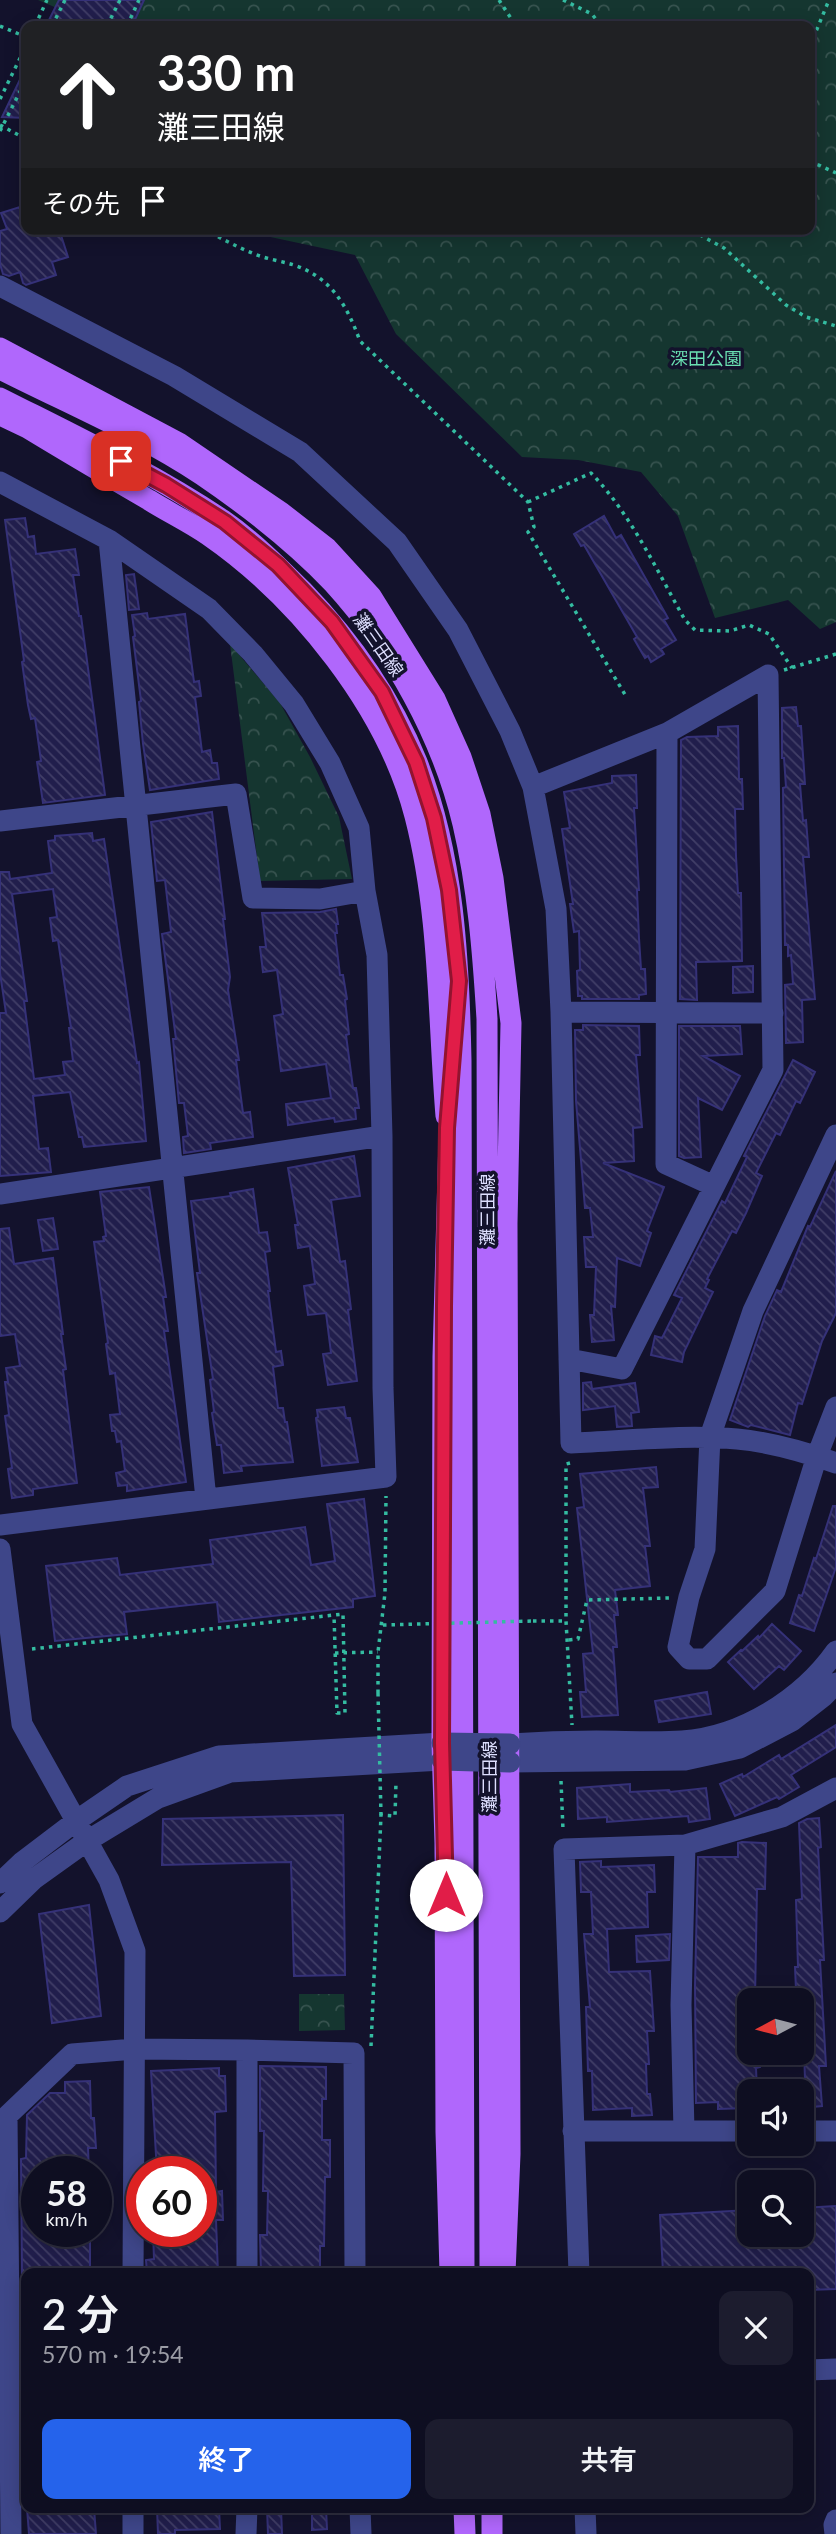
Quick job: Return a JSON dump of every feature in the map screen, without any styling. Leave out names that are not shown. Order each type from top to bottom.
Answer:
[{"type":"main road","points":[[0,348],[137,438]]},
{"type":"main road","points":[[0,348],[179,443],[282,513],[327,548],[371,596],[435,699],[461,757],[480,814],[493,878],[511,1023],[507,1223],[510,2154],[505,2268]]},
{"type":"main road","name":"灘三田線","points":[[0,369],[137,438],[201,475],[271,527],[332,583],[385,649],[422,714],[445,767],[463,822],[476,891],[487,1019],[491,2268]]},
{"type":"main road","name":"灘三田線","points":[[0,398],[166,485],[225,522],[278,565],[332,622],[382,692],[416,762],[434,818],[449,890],[459,981],[463,1171],[464,2268]]},
{"type":"main road","points":[[0,415],[166,485]]},
{"type":"main road","points":[[26,427],[209,535],[282,596],[348,676],[377,724],[398,767],[414,815],[424,862],[432,929],[447,1128]]},
{"type":"main road","points":[[450,2268],[442,1752],[447,1128],[459,981]]},
{"type":"main road","points":[[487,1019],[499,1110],[507,1223]]},
{"type":"main road","points":[[464,2513],[465,2534]]},
{"type":"main road","points":[[492,2513],[492,2534]]},
{"type":"street","points":[[0,286],[174,376],[300,452],[397,542],[458,630],[510,731],[533,786],[556,909],[561,1012],[571,1443],[710,1437],[740,1439],[826,1460]]},
{"type":"street","points":[[0,482],[109,540],[209,609],[253,654],[294,704],[330,763],[359,828],[365,891],[377,954],[386,1477],[0,1525]]},
{"type":"street","points":[[109,540],[206,1499]]},
{"type":"street","points":[[533,786],[667,733],[768,674],[773,1070],[621,1369],[569,1359]]},
{"type":"street","points":[[667,733],[666,1164],[714,1186]]},
{"type":"street","points":[[0,821],[236,794],[253,898],[320,899],[365,891]]},
{"type":"street","points":[[561,1012],[773,1013]]},
{"type":"street","points":[[836,1135],[753,1311],[710,1437],[705,1549],[678,1647],[689,1659],[707,1659],[775,1591],[826,1460],[836,1407]]},
{"type":"street","points":[[0,1194],[382,1136]]},
{"type":"street","points":[[0,1549],[3,1600],[13,1651],[22,1724],[109,1880],[135,1951],[133,2268]]},
{"type":"street","points":[[510,1753],[573,1741],[685,1741],[754,1721],[803,1690],[836,1651]]},
{"type":"street","points":[[0,1883],[22,1861],[127,1786],[219,1756],[442,1752],[510,1753],[560,1761],[685,1760],[740,1748],[792,1721],[836,1683]]},
{"type":"street","points":[[0,1912],[34,1879],[87,1841],[158,1798],[230,1772],[396,1763],[442,1752]]},
{"type":"street","points":[[579,2268],[564,1849],[685,1845],[782,1817],[836,1788]]},
{"type":"street","points":[[684,2131],[681,2005],[685,1845]]},
{"type":"street","points":[[11,2534],[18,2405],[6,2116],[72,2054],[135,2049],[354,2053],[355,2268]]},
{"type":"street","points":[[247,2050],[247,2268]]},
{"type":"street","points":[[573,2131],[737,2131]]},
{"type":"street","points":[[814,2131],[836,2131]]},
{"type":"street","points":[[814,2370],[836,2369]]},
{"type":"street","points":[[133,2513],[133,2534]]},
{"type":"street","points":[[247,2513],[247,2534]]},
{"type":"street","points":[[360,2513],[361,2534]]},
{"type":"street","points":[[586,2513],[586,2534]]},
{"type":"street","points":[[835,2534],[836,2520]]},
{"type":"path","points":[[38,21],[47,0]]},
{"type":"path","points":[[54,21],[65,0]]},
{"type":"path","points":[[110,21],[120,0]]},
{"type":"path","points":[[129,21],[139,0]]},
{"type":"path","points":[[499,0],[513,21]]},
{"type":"path","points":[[563,0],[592,14],[597,21]]},
{"type":"path","points":[[815,34],[829,0]]},
{"type":"path","points":[[0,26],[21,35]]},
{"type":"path","points":[[0,99],[21,56]]},
{"type":"path","points":[[21,91],[1,128],[21,137]]},
{"type":"path","points":[[17,99],[21,97]]},
{"type":"path","points":[[815,163],[836,173]]},
{"type":"path","points":[[215,235],[253,254],[296,266],[315,275],[335,291],[349,311],[360,341],[528,502],[534,527],[528,532],[627,698]]},
{"type":"path","points":[[700,235],[723,248],[786,305],[806,317],[836,326]]},
{"type":"path","points":[[528,502],[591,473],[607,489],[685,620],[695,631],[730,631],[749,625],[769,634],[792,668]]},
{"type":"path","points":[[768,674],[836,654]]},
{"type":"path","points":[[573,1741],[566,1620],[566,1464],[579,1462]]},
{"type":"path","points":[[371,2055],[381,1815],[378,1693],[385,1593],[386,1477]]},
{"type":"path","points":[[569,1640],[578,1639],[587,1600],[690,1597]]},
{"type":"path","points":[[13,1651],[334,1615],[343,1614],[345,1713],[337,1713],[334,1615]]},
{"type":"path","points":[[383,1625],[566,1620]]},
{"type":"path","points":[[335,1653],[379,1652]]},
{"type":"path","points":[[560,1761],[564,1849]]},
{"type":"path","points":[[381,1815],[395,1816],[396,1763]]},
{"type":"green space","name":"深田公園","points":[[38,0],[836,0],[836,622],[820,629],[788,600],[715,618],[678,516],[641,472],[578,460],[522,457],[396,334],[355,255],[261,235],[815,235],[815,21],[88,21]]},
{"type":"green space","points":[[230,644],[280,703],[310,757],[339,817],[352,879],[260,881]]},
{"type":"green space","points":[[299,1994],[344,1994],[345,2030],[299,2031]]},
{"type":"building","points":[[59,0],[144,0],[134,21],[48,21]]},
{"type":"building","points":[[21,77],[21,118],[2,117]]},
{"type":"building","points":[[21,207],[21,235],[61,235],[68,257],[52,262],[56,275],[26,285],[20,272],[9,276],[3,274],[0,264],[0,231],[7,229],[1,213]]},
{"type":"building","points":[[604,516],[616,538],[621,535],[668,618],[664,620],[676,640],[661,649],[664,654],[651,662],[648,656],[645,658],[634,639],[637,637],[584,545],[581,546],[574,534]]},
{"type":"building","points":[[25,518],[28,537],[34,536],[36,554],[75,549],[79,575],[73,575],[105,795],[43,803],[37,762],[41,761],[35,718],[31,719],[28,705],[5,520]]},
{"type":"building","points":[[134,574],[139,609],[129,610],[126,575]]},
{"type":"building","points":[[147,613],[148,619],[185,614],[194,682],[199,681],[201,696],[195,697],[202,752],[210,750],[212,763],[217,763],[219,779],[150,790],[143,744],[132,615]]},
{"type":"building","points":[[796,707],[798,726],[801,726],[805,784],[800,784],[809,857],[803,857],[815,999],[802,1000],[803,1042],[786,1043],[785,985],[793,984],[791,955],[788,956],[788,945],[785,945],[783,788],[786,787],[782,758],[782,708]]},
{"type":"building","points":[[738,726],[739,779],[742,779],[743,809],[735,809],[738,893],[741,893],[742,961],[696,962],[697,1000],[680,999],[681,740],[687,737],[718,736],[718,727]]},
{"type":"building","points":[[636,775],[637,808],[634,808],[639,938],[641,969],[645,969],[646,994],[639,995],[639,999],[582,999],[582,996],[578,996],[579,931],[574,932],[570,904],[573,904],[562,829],[570,828],[564,792],[612,783],[612,776]]},
{"type":"building","points":[[212,812],[225,919],[230,977],[228,990],[239,1060],[236,1060],[243,1113],[250,1112],[253,1137],[210,1143],[211,1149],[184,1153],[183,1137],[188,1136],[184,1103],[179,1103],[173,1039],[176,1039],[162,934],[171,932],[165,880],[157,881],[151,822]]},
{"type":"building","points":[[92,833],[93,841],[104,839],[137,1063],[139,1062],[146,1141],[84,1147],[82,1137],[79,1137],[70,1092],[33,1096],[39,1149],[48,1148],[51,1172],[0,1176],[0,1013],[6,1013],[0,973],[0,872],[9,872],[10,879],[52,873],[48,841],[55,840],[55,836]],"holes":[[[53,889],[57,917],[50,918],[53,941],[58,940],[73,1061],[63,1062],[65,1075],[34,1079],[24,1001],[27,1001],[12,894]]]},
{"type":"building","points":[[336,909],[338,924],[335,933],[340,975],[343,975],[347,999],[349,1034],[346,1035],[353,1088],[356,1088],[359,1108],[355,1108],[356,1119],[335,1122],[334,1118],[288,1125],[286,1104],[331,1098],[326,1064],[281,1071],[274,1016],[283,1014],[277,970],[263,972],[260,947],[266,947],[262,913],[320,912]]},
{"type":"building","points":[[753,966],[753,992],[733,993],[733,967]]},
{"type":"building","points":[[583,1025],[639,1026],[640,1055],[636,1055],[642,1127],[633,1128],[634,1161],[603,1163],[664,1187],[647,1231],[651,1233],[640,1266],[617,1258],[615,1307],[611,1306],[614,1340],[592,1342],[590,1315],[594,1315],[596,1267],[586,1267],[584,1237],[593,1237],[590,1208],[585,1208],[576,1101],[575,1030],[583,1030]]},
{"type":"building","points":[[679,1026],[740,1026],[742,1054],[703,1056],[740,1076],[722,1110],[698,1098],[701,1157],[679,1156]]},
{"type":"building","points":[[793,1060],[815,1072],[800,1103],[796,1101],[780,1135],[776,1133],[756,1173],[762,1176],[746,1213],[736,1233],[732,1231],[707,1279],[709,1280],[705,1288],[713,1292],[684,1352],[682,1362],[651,1355],[655,1336],[662,1338],[682,1298],[674,1295],[722,1201],[725,1203],[747,1157],[744,1156]]},
{"type":"building","points":[[354,1156],[360,1196],[331,1200],[340,1262],[345,1261],[357,1381],[328,1385],[323,1354],[331,1353],[326,1313],[308,1315],[304,1286],[315,1284],[310,1246],[298,1248],[295,1225],[298,1225],[288,1168]]},
{"type":"building","points":[[836,1171],[836,1313],[822,1341],[802,1404],[798,1403],[790,1435],[751,1425],[748,1427],[730,1420],[765,1316],[777,1290],[781,1292],[808,1226],[810,1227]]},
{"type":"building","points":[[149,1187],[166,1297],[163,1297],[168,1331],[164,1331],[186,1482],[127,1491],[127,1485],[118,1486],[116,1473],[125,1471],[121,1441],[117,1442],[115,1431],[112,1431],[110,1415],[120,1414],[115,1373],[110,1374],[94,1242],[104,1241],[103,1237],[106,1236],[100,1192]]},
{"type":"building","points":[[253,1189],[259,1233],[267,1232],[270,1251],[265,1252],[268,1291],[276,1352],[281,1351],[283,1365],[273,1367],[278,1408],[283,1408],[287,1422],[293,1462],[241,1466],[242,1471],[224,1473],[221,1445],[217,1445],[212,1413],[210,1380],[213,1379],[197,1273],[200,1273],[191,1201],[231,1196],[230,1193]]},
{"type":"building","points":[[53,1218],[58,1249],[43,1251],[38,1220]]},
{"type":"building","points":[[9,1228],[14,1264],[53,1258],[77,1483],[33,1489],[33,1495],[12,1498],[8,1469],[12,1468],[5,1416],[9,1415],[5,1382],[8,1382],[6,1368],[20,1366],[15,1334],[0,1336],[0,1229]]},
{"type":"building","points":[[591,1382],[592,1389],[635,1383],[639,1412],[631,1413],[632,1426],[617,1427],[615,1406],[583,1410],[583,1383]]},
{"type":"building","points":[[344,1407],[346,1418],[350,1418],[358,1462],[322,1466],[317,1410]]},
{"type":"building","points":[[656,1467],[658,1487],[643,1488],[650,1546],[645,1546],[650,1586],[615,1590],[618,1615],[614,1615],[617,1647],[613,1647],[618,1715],[582,1717],[580,1692],[586,1692],[583,1654],[593,1653],[577,1508],[584,1507],[580,1474]]},
{"type":"building","points":[[364,1499],[375,1596],[353,1599],[353,1607],[219,1622],[217,1602],[124,1612],[127,1634],[55,1641],[46,1566],[117,1558],[120,1575],[213,1564],[210,1540],[305,1527],[311,1565],[335,1561],[327,1504]]},
{"type":"building","points":[[833,1506],[836,1506],[836,1567],[814,1631],[790,1623],[814,1558],[816,1559]]},
{"type":"building","points":[[772,1624],[801,1651],[784,1670],[779,1666],[754,1689],[728,1662]]},
{"type":"building","points":[[707,1692],[711,1714],[659,1722],[655,1701]]},
{"type":"building","points":[[836,1725],[836,1747],[791,1775],[799,1787],[779,1799],[777,1797],[735,1816],[720,1784],[742,1774],[743,1777],[779,1755],[781,1759]]},
{"type":"building","points":[[630,1784],[630,1792],[670,1792],[706,1788],[710,1819],[689,1822],[688,1816],[607,1822],[607,1817],[578,1819],[577,1788]]},
{"type":"building","points":[[343,1815],[345,1975],[294,1976],[291,1862],[162,1865],[163,1819]]},
{"type":"building","points":[[819,1818],[824,1960],[820,1960],[826,2066],[819,2066],[822,2106],[814,2107],[814,2079],[805,2079],[805,2065],[814,2065],[814,1988],[796,1988],[795,1967],[798,1967],[796,1900],[802,1899],[799,1823]]},
{"type":"building","points":[[738,1843],[766,1843],[765,1889],[757,1889],[755,1988],[737,1988],[737,2065],[760,2067],[756,2068],[756,2079],[737,2079],[737,2108],[718,2109],[718,2102],[696,2103],[698,1857],[738,1857]]},
{"type":"building","points":[[601,1861],[601,1867],[654,1865],[655,1892],[647,1892],[648,1927],[607,1929],[609,1972],[650,1971],[654,2031],[647,2031],[649,2064],[646,2064],[647,2094],[650,2094],[652,2115],[632,2116],[632,2108],[593,2110],[592,2071],[588,2071],[586,2007],[590,2007],[584,1934],[593,1934],[591,1892],[581,1892],[580,1862]]},
{"type":"building","points":[[89,1905],[101,2016],[52,2023],[39,1914]]},
{"type":"building","points":[[670,1934],[669,1960],[637,1962],[636,1936]]},
{"type":"building","points":[[260,2066],[326,2067],[326,2099],[322,2099],[322,2140],[330,2140],[330,2177],[325,2177],[324,2246],[320,2246],[320,2268],[261,2268],[260,2235],[267,2235],[268,2191],[263,2191],[264,2131],[260,2131]]},
{"type":"building","points":[[219,2068],[219,2076],[225,2076],[226,2111],[215,2112],[216,2156],[156,2156],[151,2071]]},
{"type":"building","points":[[90,2081],[91,2118],[94,2118],[96,2148],[88,2148],[88,2156],[26,2156],[27,2115],[50,2093],[65,2093],[65,2082]]},
{"type":"building","points":[[222,2191],[223,2220],[217,2220],[217,2192]]},
{"type":"building","points":[[836,2206],[836,2289],[814,2290],[814,2268],[663,2268],[660,2215],[737,2211],[737,2247],[814,2247],[814,2207]]},
{"type":"building","points":[[217,2246],[218,2268],[147,2268],[146,2260],[154,2259],[154,2247]]},
{"type":"building","points":[[22,2247],[90,2247],[90,2268],[22,2268]]},
{"type":"building","points":[[27,2513],[94,2513],[96,2534],[29,2534]]},
{"type":"building","points":[[157,2513],[219,2513],[220,2529],[175,2530],[175,2534],[158,2534]]},
{"type":"building","points":[[267,2513],[281,2513],[282,2534],[268,2534]]},
{"type":"building","points":[[312,2513],[326,2513],[327,2529],[312,2530]]},
{"type":"route","points":[[121,461],[225,522],[278,565],[332,622],[382,692],[416,762],[434,818],[449,890],[459,981],[447,1128],[443,1357],[442,1743],[446,1895]]}]
